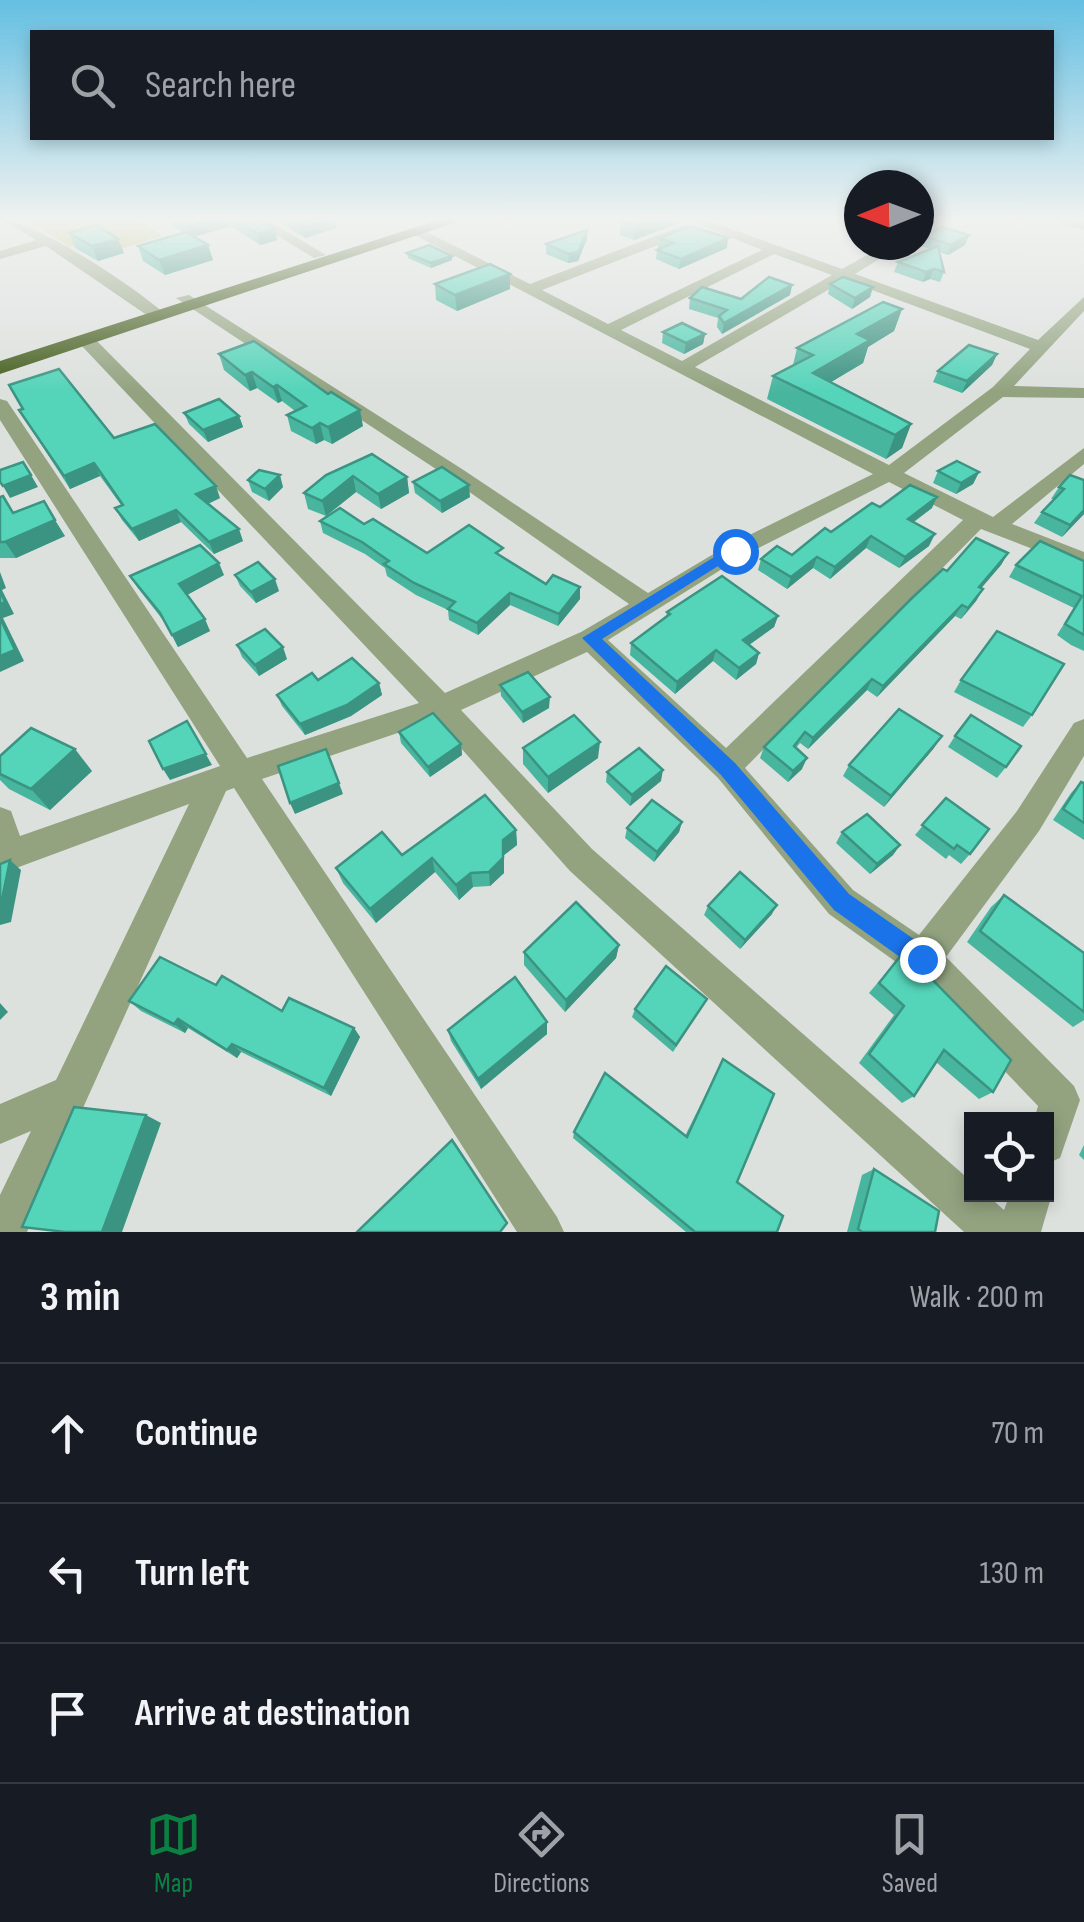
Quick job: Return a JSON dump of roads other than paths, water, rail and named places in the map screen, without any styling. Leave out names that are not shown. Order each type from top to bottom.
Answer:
[{"type":"highway","points":[[189,302],[260,276]]},
{"type":"highway","points":[[0,354],[154,313],[268,276]]},
{"type":"highway","points":[[0,368],[154,313]]},
{"type":"street","points":[[100,276],[154,313]]},
{"type":"street","points":[[509,276],[987,522],[1084,562]]},
{"type":"street","points":[[530,289],[561,276]]},
{"type":"street","points":[[610,329],[718,276]]},
{"type":"street","points":[[683,366],[844,276]]},
{"type":"street","points":[[846,276],[1040,347]]},
{"type":"street","points":[[189,302],[455,473],[645,603]]},
{"type":"street","points":[[0,821],[5,857],[440,706],[590,638],[735,551],[890,473],[998,391],[1084,302]]},
{"type":"street","points":[[86,340],[440,706],[581,860],[996,1232]]},
{"type":"street","points":[[998,391],[1084,394]]},
{"type":"street","points":[[0,406],[228,778],[542,1232]]},
{"type":"street","points":[[728,769],[739,753],[987,522],[1084,454]]},
{"type":"street","points":[[590,638],[728,769],[842,902],[922,959],[1060,1100],[1054,1119]]},
{"type":"street","points":[[922,959],[1028,821],[1084,731]]},
{"type":"street","points":[[5,1232],[228,778]]},
{"type":"street","points":[[0,1124],[70,1093]]},
{"type":"street","points":[[1020,1232],[1029,1202]]}]
